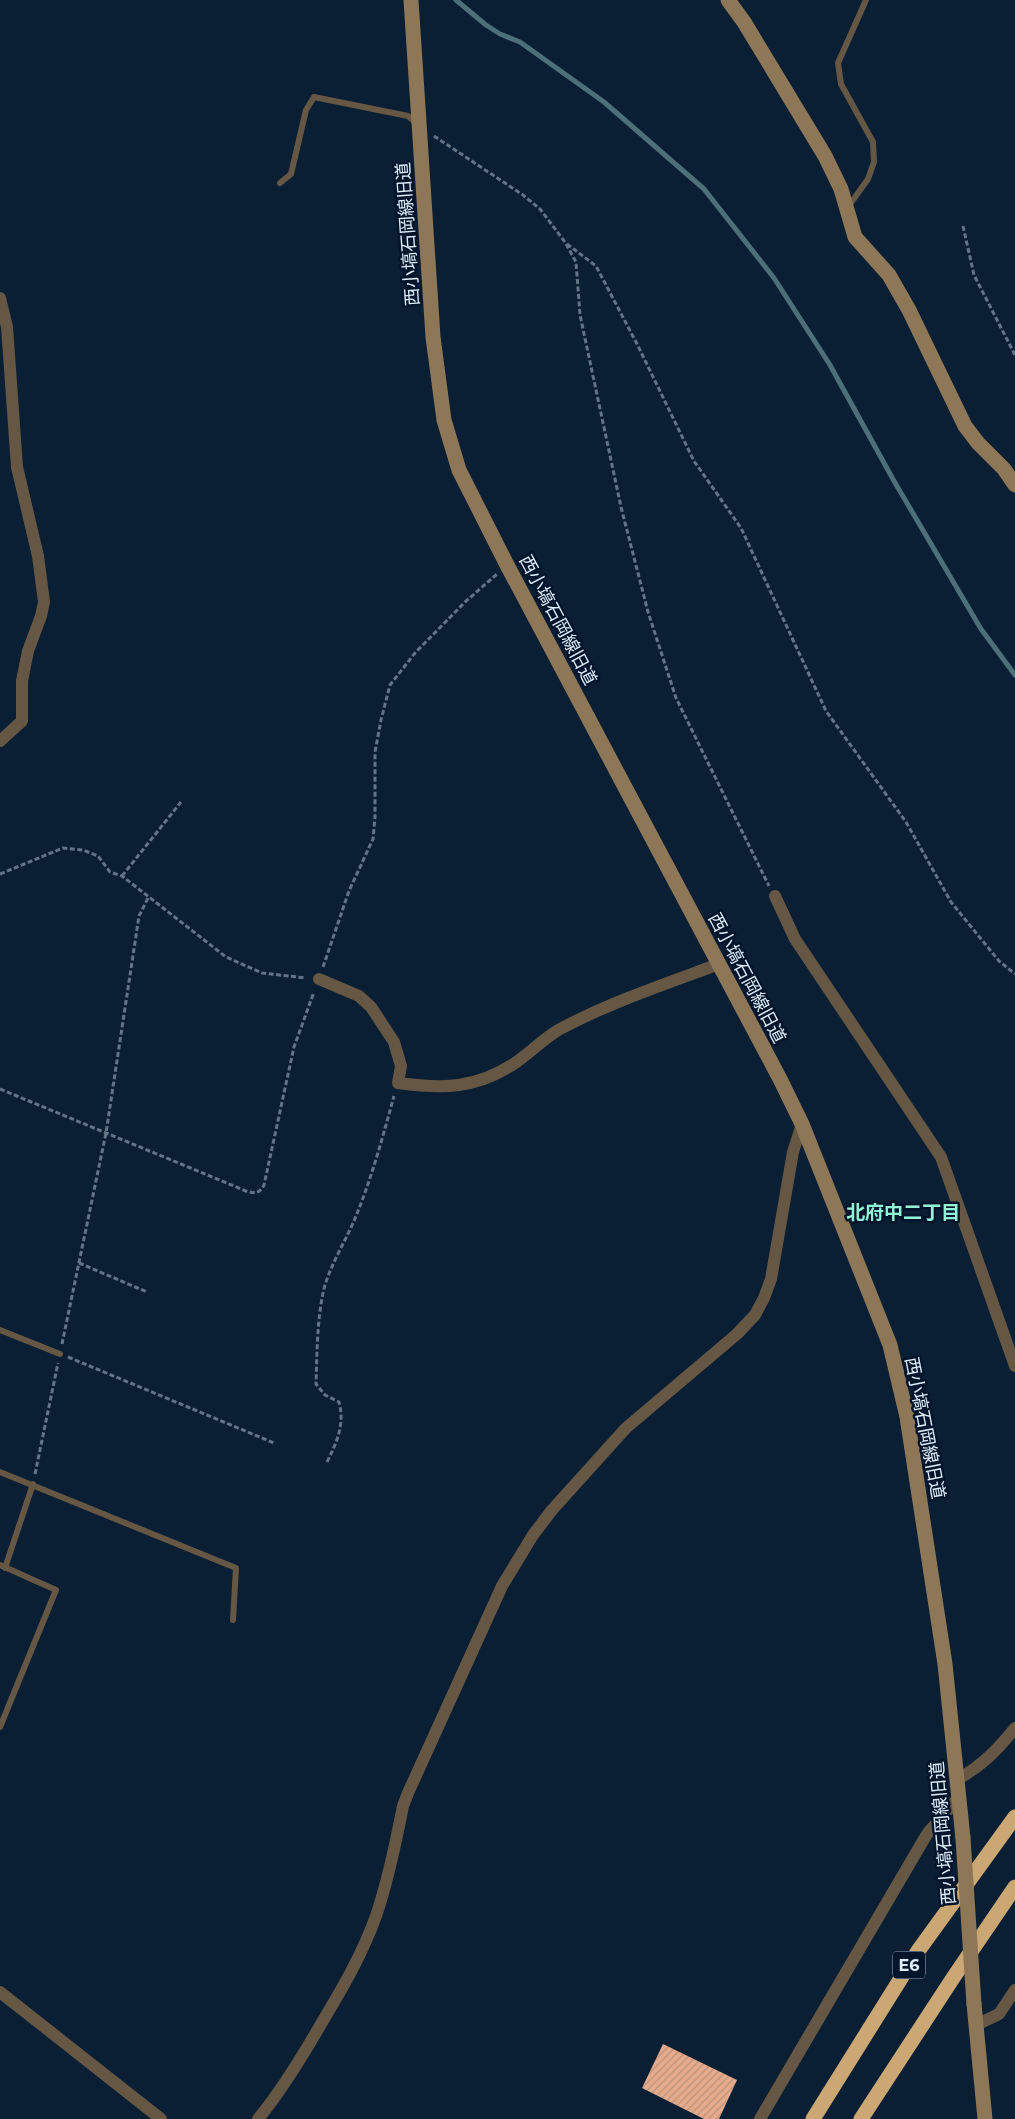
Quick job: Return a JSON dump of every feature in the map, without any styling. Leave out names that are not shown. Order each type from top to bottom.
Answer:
[{"type":"highway","name":"E6","points":[[812,2119],[918,1951],[1015,1817]]},
{"type":"highway","name":"E6","points":[[861,2119],[953,1978],[1015,1888]]},
{"type":"street","name":"西小塙石岡線旧道","points":[[411,0],[434,337],[444,420],[459,470],[507,565],[802,1124],[890,1345],[907,1417],[945,1664],[958,1779],[974,2004],[986,2119]]},
{"type":"street","points":[[729,0],[825,156],[841,189],[855,237],[889,275],[910,310],[965,426],[978,443],[1004,468],[1015,485]]},
{"type":"street","points":[[0,298],[7,327],[17,467],[38,556],[44,602],[28,651],[22,681],[22,721],[0,741]]},
{"type":"street","points":[[774,896],[795,939],[940,1157],[1015,1366]]},
{"type":"street","points":[[319,979],[359,996],[370,1007],[394,1042],[401,1066],[398,1083],[433,1087],[456,1086],[489,1077],[514,1063],[559,1030],[618,1002],[718,964]]},
{"type":"street","points":[[258,2119],[274,2100],[302,2056],[358,1959],[376,1916],[385,1887],[405,1799],[502,1586],[516,1562],[552,1510],[626,1428],[737,1334],[754,1315],[764,1298],[771,1279],[793,1152],[802,1124]]},
{"type":"street","points":[[958,1779],[975,1770],[988,1759],[1015,1728]]},
{"type":"street","points":[[760,2119],[927,1834],[959,1797]]},
{"type":"street","points":[[976,2025],[999,2014],[1015,1990]]},
{"type":"street","points":[[0,1992],[161,2119]]},
{"type":"lane","points":[[847,208],[868,179],[874,162],[873,142],[841,84],[838,63],[866,0]]},
{"type":"lane","points":[[280,183],[291,174],[306,110],[314,97],[408,116],[419,125]]},
{"type":"lane","points":[[0,1330],[60,1354]]},
{"type":"lane","points":[[0,1472],[236,1568],[233,1620]]},
{"type":"lane","points":[[0,1727],[56,1590],[3,1567],[33,1484]]},
{"type":"path","points":[[419,125],[522,195],[540,210],[565,242],[576,262],[580,315],[621,507],[648,612],[676,698],[774,896]]},
{"type":"path","points":[[963,226],[974,275],[1015,354]]},
{"type":"path","points":[[565,242],[596,266],[637,344],[694,461],[741,528],[826,711],[906,822],[951,902],[999,962],[1015,974]]},
{"type":"path","points":[[0,1089],[246,1191],[256,1193],[261,1190],[270,1163],[294,1047],[349,891],[373,839],[375,752],[390,685],[404,665],[465,602],[507,565]]},
{"type":"path","points":[[122,876],[181,802]]},
{"type":"path","points":[[0,874],[63,848],[83,850],[98,856],[110,872],[122,876],[226,957],[262,973],[319,979]]},
{"type":"path","points":[[33,1484],[106,1133],[139,916],[148,898]]},
{"type":"path","points":[[327,1462],[337,1440],[342,1416],[339,1402],[325,1395],[316,1384],[323,1293],[330,1270],[343,1246],[373,1169],[398,1083]]},
{"type":"path","points":[[78,1263],[147,1292]]},
{"type":"path","points":[[60,1354],[274,1443]]},
{"type":"building","points":[[663,2044],[737,2080],[719,2119],[704,2119],[642,2088]]},
{"type":"waterway","points":[[456,0],[486,25],[500,34],[520,42],[604,102],[704,189],[774,278],[830,365],[894,481],[981,629],[1015,675]]},
{"type":"district","name":"北府中二丁目","points":[[903,1212]]}]
